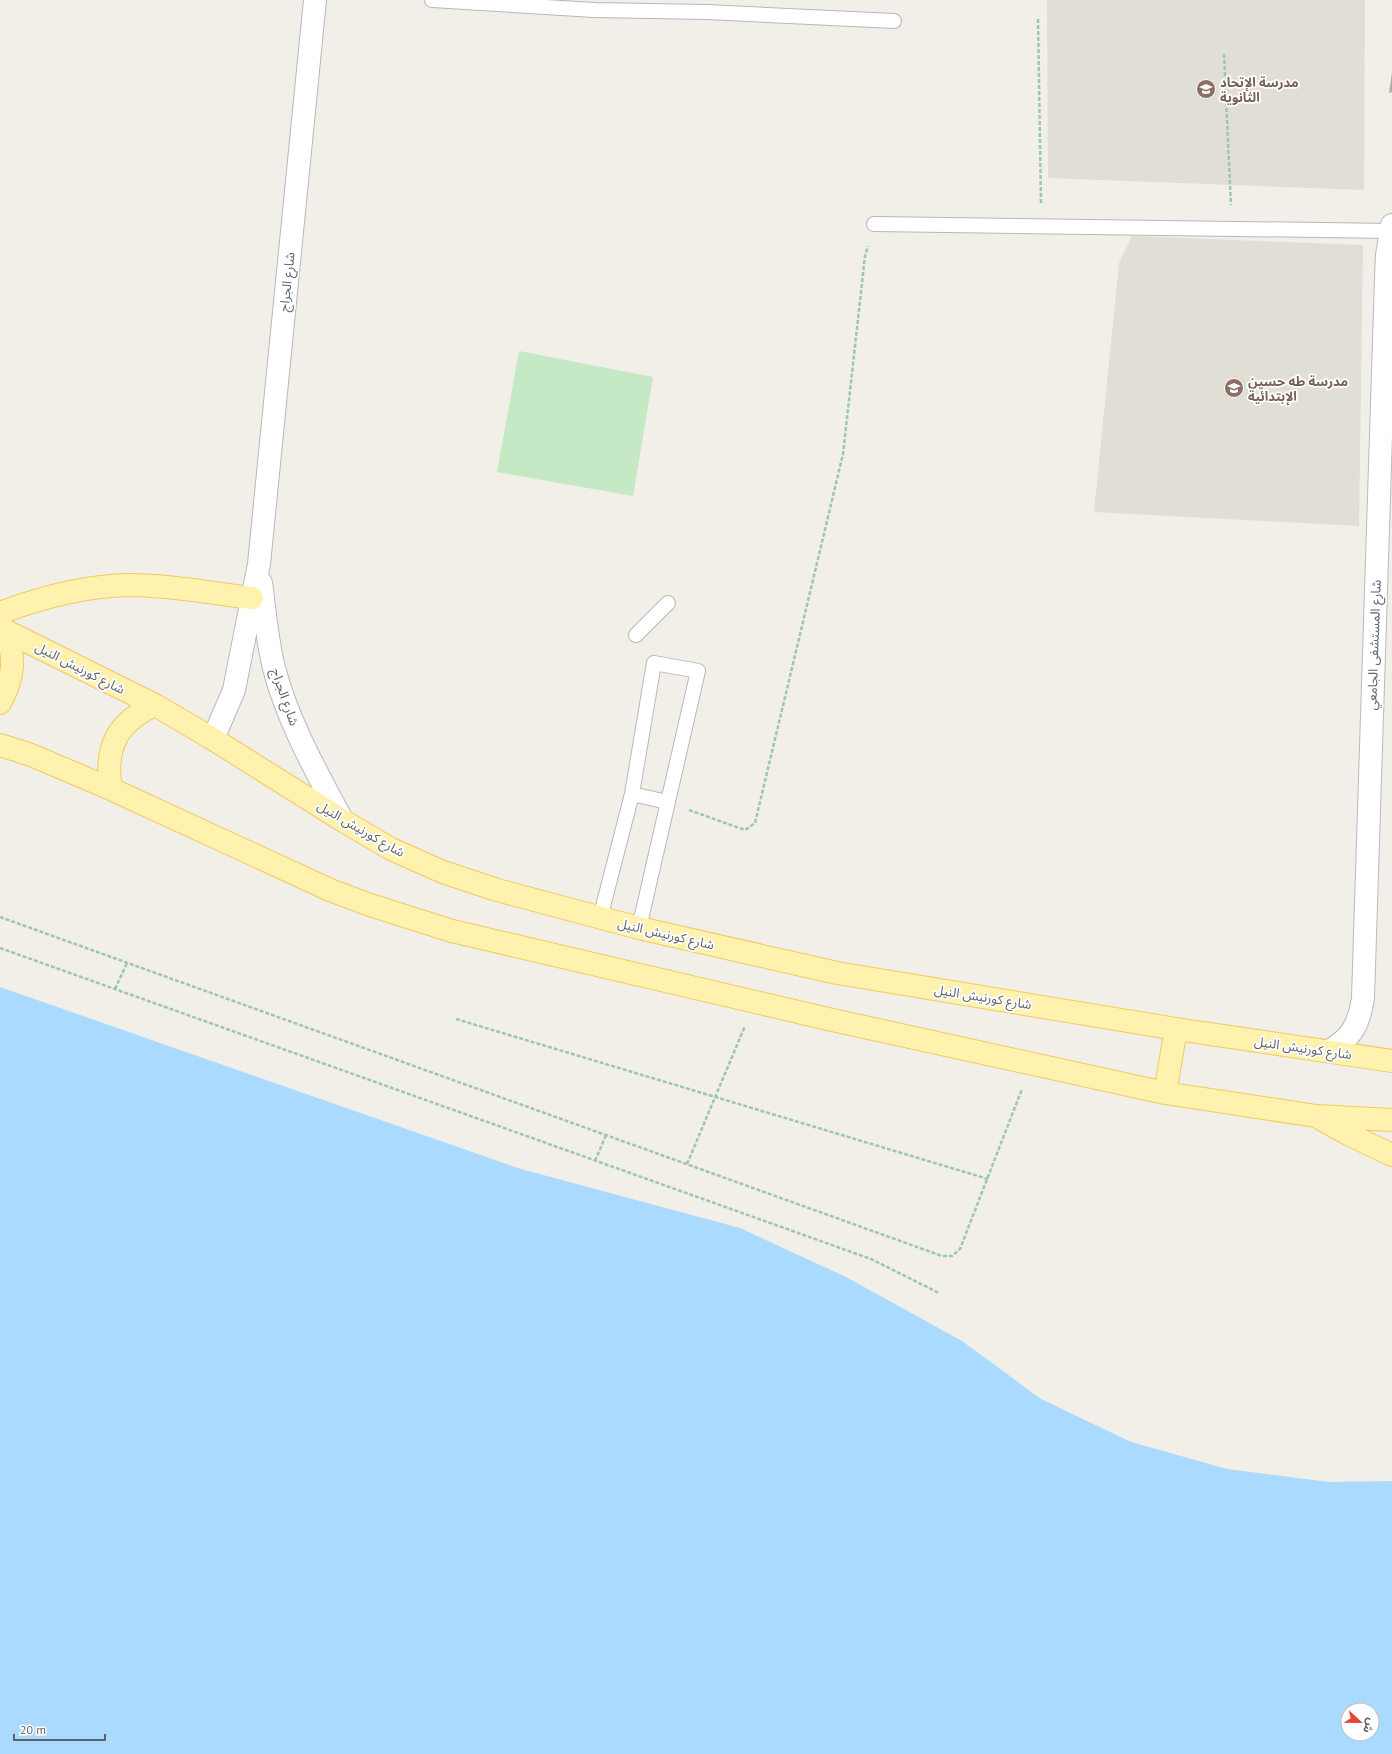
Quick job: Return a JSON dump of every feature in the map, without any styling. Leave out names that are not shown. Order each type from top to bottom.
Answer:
[{"type":"main road","points":[[0,703],[6,692],[12,671],[13,650],[2,624],[32,601],[96,587],[128,585],[161,587],[252,598]]},
{"type":"main road","name":"شارع كورنيش النيل","points":[[2,624],[155,705],[391,849],[443,872],[497,890],[639,928],[837,973],[1176,1029],[1392,1061]]},
{"type":"main road","points":[[111,789],[108,772],[110,755],[116,738],[126,724],[140,712],[155,705]]},
{"type":"main road","points":[[0,745],[111,789],[297,875],[370,905],[452,931],[755,1002],[1165,1094],[1316,1116],[1392,1120]]},
{"type":"main road","points":[[1165,1094],[1176,1029]]},
{"type":"main road","points":[[1316,1116],[1348,1134],[1392,1154]]},
{"type":"street","name":"شارع الجراج","points":[[213,739],[234,690],[259,564],[315,0]]},
{"type":"street","name":"شارع المستشفى الجامعي","points":[[1329,1051],[1342,1044],[1353,1030],[1360,1015],[1363,998],[1386,286],[1391,229]]},
{"type":"street","name":"شارع الجراج","points":[[259,564],[269,643],[282,692],[300,739],[342,820]]},
{"type":"lane","points":[[432,0],[594,10],[707,12],[894,21]]},
{"type":"lane","points":[[874,224],[1232,229],[1391,229]]},
{"type":"lane","points":[[636,635],[668,603]]},
{"type":"lane","points":[[600,918],[632,794],[654,663],[698,671],[639,928]]},
{"type":"lane","points":[[632,794],[667,802]]},
{"type":"path","points":[[1038,19],[1042,226]]},
{"type":"path","points":[[1224,54],[1232,229]]},
{"type":"path","points":[[667,802],[745,830],[755,823],[843,454],[865,256],[874,224]]},
{"type":"path","points":[[0,917],[942,1256],[952,1256],[960,1249],[1032,1064]]},
{"type":"path","points":[[0,948],[871,1259],[939,1293]]},
{"type":"path","points":[[116,990],[128,962]]},
{"type":"path","points":[[687,1164],[755,1002]]},
{"type":"path","points":[[456,1019],[988,1179]]},
{"type":"path","points":[[595,1161],[606,1135]]},
{"type":"shaded area","name":"مدرسة الإتحاد الثانوية","points":[[1047,0],[1365,0],[1364,190],[1048,178]]},
{"type":"shaded area","name":"مدرسة طه حسين الإبتدائية","points":[[1132,236],[1363,245],[1359,526],[1094,512],[1119,263]]},
{"type":"green space","points":[[519,351],[653,377],[633,496],[497,472]]},
{"type":"water","points":[[0,987],[521,1169],[740,1228],[846,1277],[962,1341],[1041,1399],[1131,1442],[1227,1469],[1329,1482],[1392,1481],[1392,1754],[0,1754]]},
{"type":"place","name":"مدرسة الإتحاد الثانوية","points":[[1206,89]]},
{"type":"place","name":"مدرسة طه حسين الإبتدائية","points":[[1234,388]]}]
